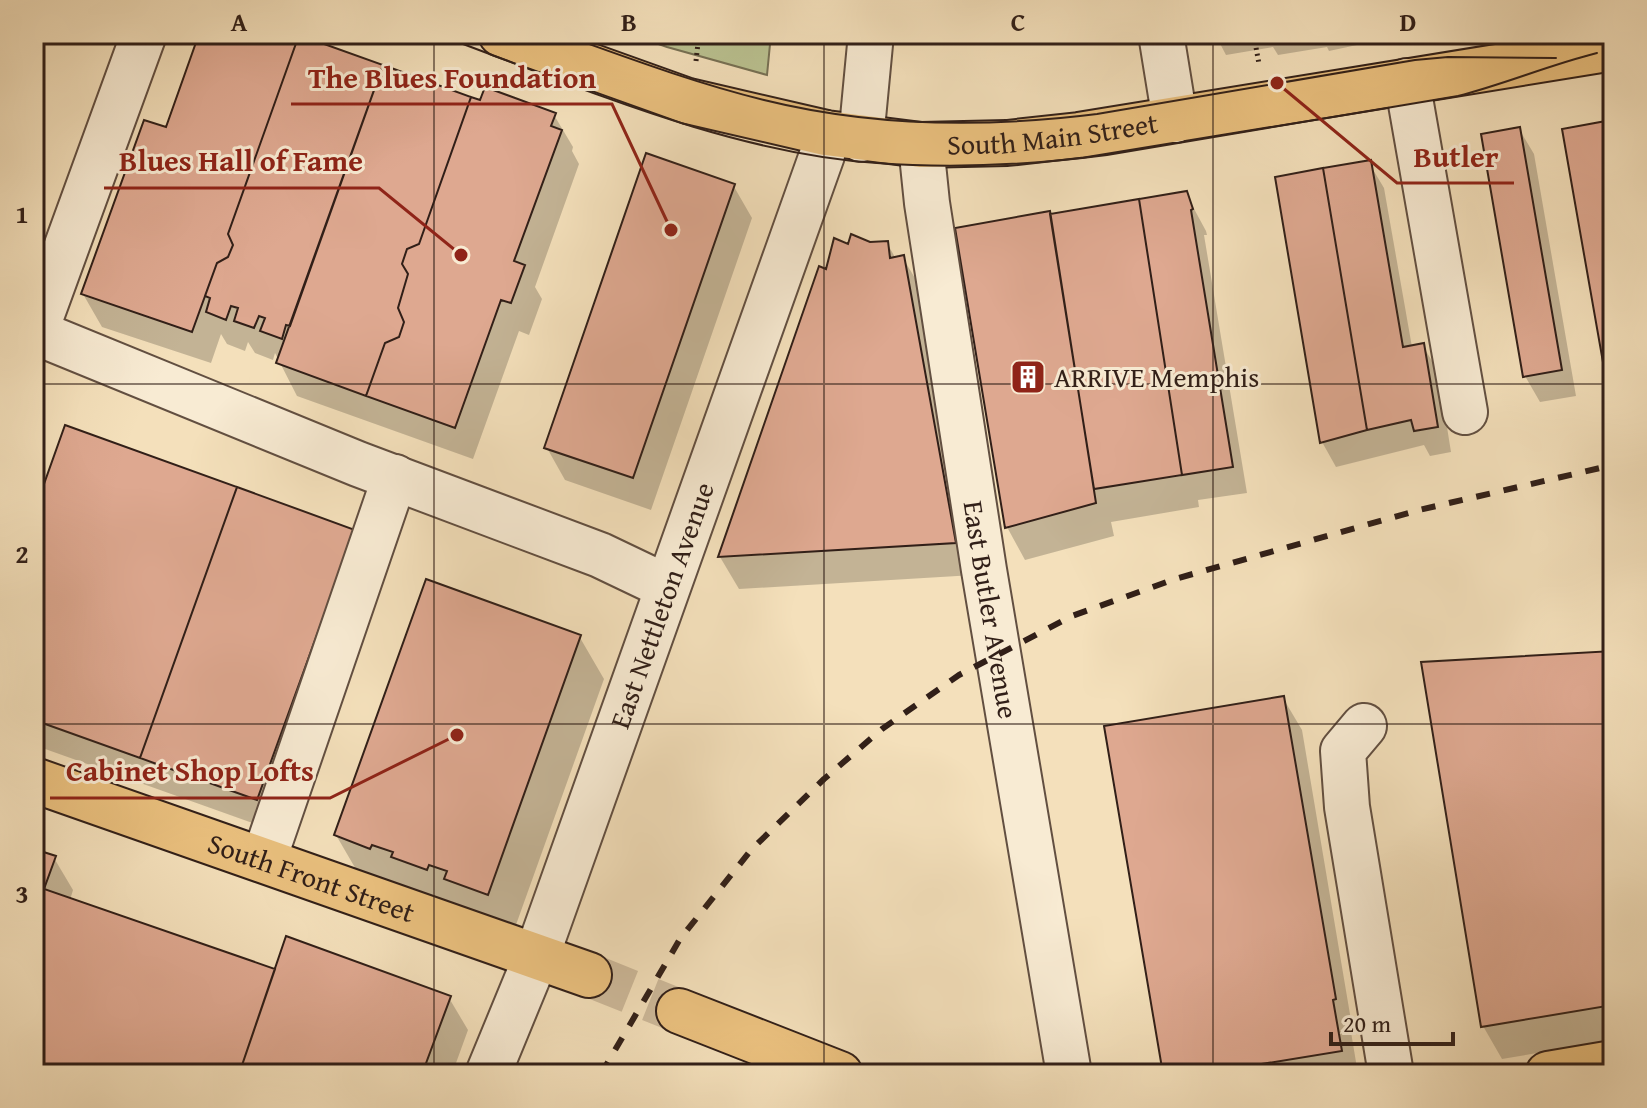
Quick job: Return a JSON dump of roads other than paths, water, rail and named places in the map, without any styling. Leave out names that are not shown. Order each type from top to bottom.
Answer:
[{"type":"main road","name":"South Main Street","points":[[501,34],[688,101],[844,136],[921,145],[1007,143],[1175,120],[1613,48]]},
{"type":"main road","name":"South Front Street","points":[[34,780],[589,975]]},
{"type":"main road","points":[[679,1011],[840,1074]]},
{"type":"main road","points":[[1548,1074],[1613,1063]]},
{"type":"street","points":[[144,34],[35,330],[395,477],[600,555],[667,587]]},
{"type":"street","name":"East Nettleton Avenue","points":[[488,1074],[537,955],[817,170],[844,136],[871,34]]},
{"type":"street","points":[[1161,34],[1175,120]]},
{"type":"street","points":[[1407,81],[1465,412]]},
{"type":"street","name":"East Butler Avenue","points":[[921,145],[927,203],[984,570],[1069,1074]]},
{"type":"street","points":[[264,859],[395,477]]},
{"type":"street","points":[[1364,726],[1343,751],[1347,807],[1391,1074]]},
{"type":"tunnel","points":[[589,975],[679,1011]]},
{"type":"tram line","points":[[436,34],[653,114],[764,146],[821,157],[935,166],[1021,164],[1107,155],[1458,96],[1597,53]]},
{"type":"tram line","points":[[561,34],[687,78],[764,100],[846,116],[930,122],[1013,122],[1097,114],[1415,60],[1448,57],[1556,58]]},
{"type":"railway","points":[[601,1074],[680,939],[751,850],[824,779],[882,729],[959,675],[1072,616],[1175,579],[1419,510],[1613,465]]},
{"type":"place","name":"Butler","points":[[1277,83]]},
{"type":"place","name":"The Blues Foundation","points":[[671,230]]},
{"type":"place","name":"Blues Hall of Fame","points":[[461,255]]},
{"type":"place","name":"ARRIVE Memphis","points":[[1028,377]]},
{"type":"place","name":"Cabinet Shop Lofts","points":[[457,735]]}]
